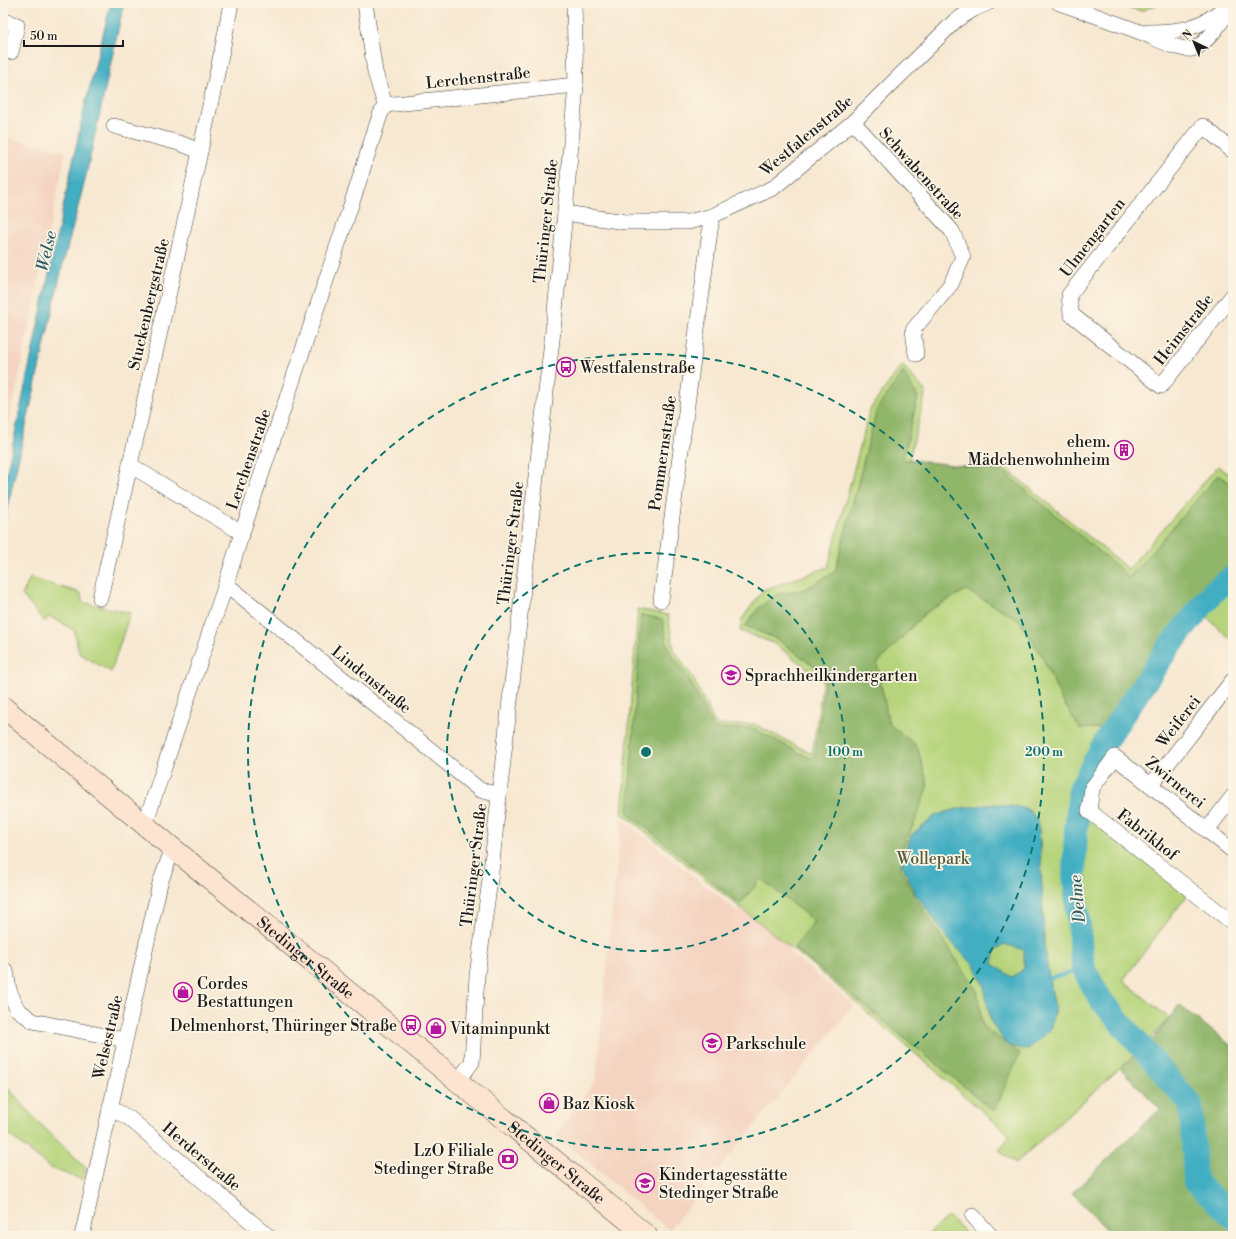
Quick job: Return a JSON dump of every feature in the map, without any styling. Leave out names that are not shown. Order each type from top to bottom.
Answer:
[{"type":"main road","name":"Stedinger Straße","points":[[3,707],[647,1236]]},
{"type":"street","name":"Stuckenbergstraße","points":[[100,598],[181,240],[231,3]]},
{"type":"street","points":[[365,3],[375,72],[385,105]]},
{"type":"street","name":"Thüringer Straße","points":[[458,1081],[472,1062],[477,976],[491,872],[552,340],[576,85],[574,3]]},
{"type":"street","name":"Westfalenstraße","points":[[565,213],[625,222],[688,222],[712,216],[773,188],[853,122],[955,21],[974,9],[988,3]]},
{"type":"street","points":[[1059,3],[1181,48],[1193,49],[1203,44],[1233,4]]},
{"type":"street","points":[[1141,32],[1185,30],[1214,17],[1230,3]]},
{"type":"street","points":[[3,22],[17,24],[11,52],[3,50]]},
{"type":"street","name":"Lerchenstraße","points":[[145,824],[226,584],[380,115],[385,105],[576,85]]},
{"type":"street","name":"Schwabenstraße","points":[[853,122],[952,231],[963,257],[951,284],[912,330],[916,354]]},
{"type":"street","points":[[114,126],[179,143],[200,151]]},
{"type":"street","name":"Ulmengarten","points":[[1161,386],[1071,314],[1069,295],[1203,126],[1233,151]]},
{"type":"street","name":"Pommernstraße","points":[[661,600],[712,216]]},
{"type":"street","name":"Heimstraße","points":[[1161,386],[1233,295]]},
{"type":"street","points":[[130,465],[242,533]]},
{"type":"street","name":"Lindenstraße","points":[[226,584],[480,790],[499,795]]},
{"type":"street","name":"Weiferei","points":[[1151,785],[1233,680]]},
{"type":"street","name":"Zwirnerei","points":[[1115,757],[1233,851]]},
{"type":"street","name":"Fabrikhof","points":[[1115,757],[1092,788],[1089,811],[1233,923]]},
{"type":"street","points":[[1207,830],[1233,796]]},
{"type":"street","name":"Welsestraße","points":[[82,1236],[160,883],[174,848]]},
{"type":"street","points":[[6,971],[9,990],[17,1009],[33,1021],[125,1040]]},
{"type":"street","name":"Herderstraße","points":[[110,1108],[129,1118],[268,1236]]},
{"type":"street","points":[[973,1216],[991,1236]]},
{"type":"shaded area","points":[[3,137],[66,151],[3,451]]},
{"type":"shaded area","name":"Parkschule","points":[[621,818],[737,911],[761,881],[812,920],[789,952],[854,1005],[669,1230],[556,1135],[596,1080]]},
{"type":"green space","points":[[1110,3],[1161,3],[1141,11]]},
{"type":"green space","name":"Wollepark","points":[[902,365],[926,392],[909,459],[941,466],[1003,466],[1128,569],[1218,466],[1233,478],[1233,637],[1227,636],[1207,617],[1156,681],[1111,746],[1088,787],[1086,812],[1189,893],[1123,980],[1169,1018],[1145,1045],[1016,1163],[999,1151],[1010,1135],[811,964],[622,813],[638,609],[668,615],[674,650],[692,676],[716,725],[754,724],[812,754],[823,680],[773,643],[740,631],[742,619],[763,590],[828,567],[870,409]]},
{"type":"green space","points":[[903,372],[918,397],[903,459],[1003,471],[1118,567],[1129,578],[1218,475],[1233,485],[1233,567],[1214,585],[1163,644],[1102,728],[1080,729],[1061,699],[1042,656],[1018,619],[966,590],[925,613],[877,664],[889,724],[917,746],[928,785],[916,819],[901,851],[901,869],[916,898],[977,991],[983,1027],[1020,1053],[994,1111],[794,948],[814,921],[761,879],[740,904],[628,813],[641,615],[662,619],[669,651],[688,677],[714,729],[752,728],[810,758],[815,755],[826,675],[777,639],[745,626],[757,610],[775,595],[805,589],[835,572],[877,409]]},
{"type":"green space","points":[[30,578],[81,593],[82,602],[130,613],[111,672],[79,653],[74,630],[49,616],[45,622],[22,595]]},
{"type":"green space","points":[[1179,1005],[1233,1047],[1233,1236],[1140,1236],[1136,1233],[1132,1236],[1113,1236],[1072,1193],[1160,1109],[1120,1068],[1155,1037]]},
{"type":"green space","points":[[3,1081],[33,1117],[86,1168],[83,1180],[50,1168],[3,1130]]},
{"type":"green space","points":[[948,1216],[969,1236],[926,1236]]},
{"type":"water","points":[[111,3],[124,3],[85,180],[62,268],[3,527],[3,490],[84,109]]},
{"type":"water","points":[[995,804],[1025,808],[1031,812],[1038,822],[1044,942],[1055,1007],[1050,1030],[1028,1050],[1007,1045],[991,1022],[984,986],[974,965],[947,938],[915,893],[902,864],[911,835],[936,815],[961,808]],"holes":[[[1004,944],[1024,950],[1024,969],[1012,977],[993,964],[996,950]]]},
{"type":"waterway","name":"Delme","points":[[1233,577],[1214,591],[1168,648],[1106,740],[1080,789],[1074,873],[1084,970],[1101,1000],[1191,1105],[1195,1182],[1233,1217]]},
{"type":"waterway","points":[[1049,978],[1084,970]]},
{"type":"place","name":"Westfalenstraße","points":[[566,367]]},
{"type":"place","name":"ehem. Mädchenwohnheim","points":[[1124,450]]},
{"type":"place","name":"Sprachheilkindergarten","points":[[731,675]]},
{"type":"place","name":"Cordes Bestattungen","points":[[183,992]]},
{"type":"place","name":"Delmenhorst, Thüringer Straße","points":[[411,1025]]},
{"type":"place","name":"Vitaminpunkt","points":[[436,1028]]},
{"type":"place","name":"Parkschule","points":[[712,1043]]},
{"type":"place","name":"Baz Kiosk","points":[[549,1103]]},
{"type":"place","name":"LzO Filiale Stedinger Straße","points":[[508,1159]]},
{"type":"place","name":"Kindertagesstätte Stedinger Straße","points":[[645,1183]]},
{"type":"water label","name":"Welse","points":[[46,251]]}]
